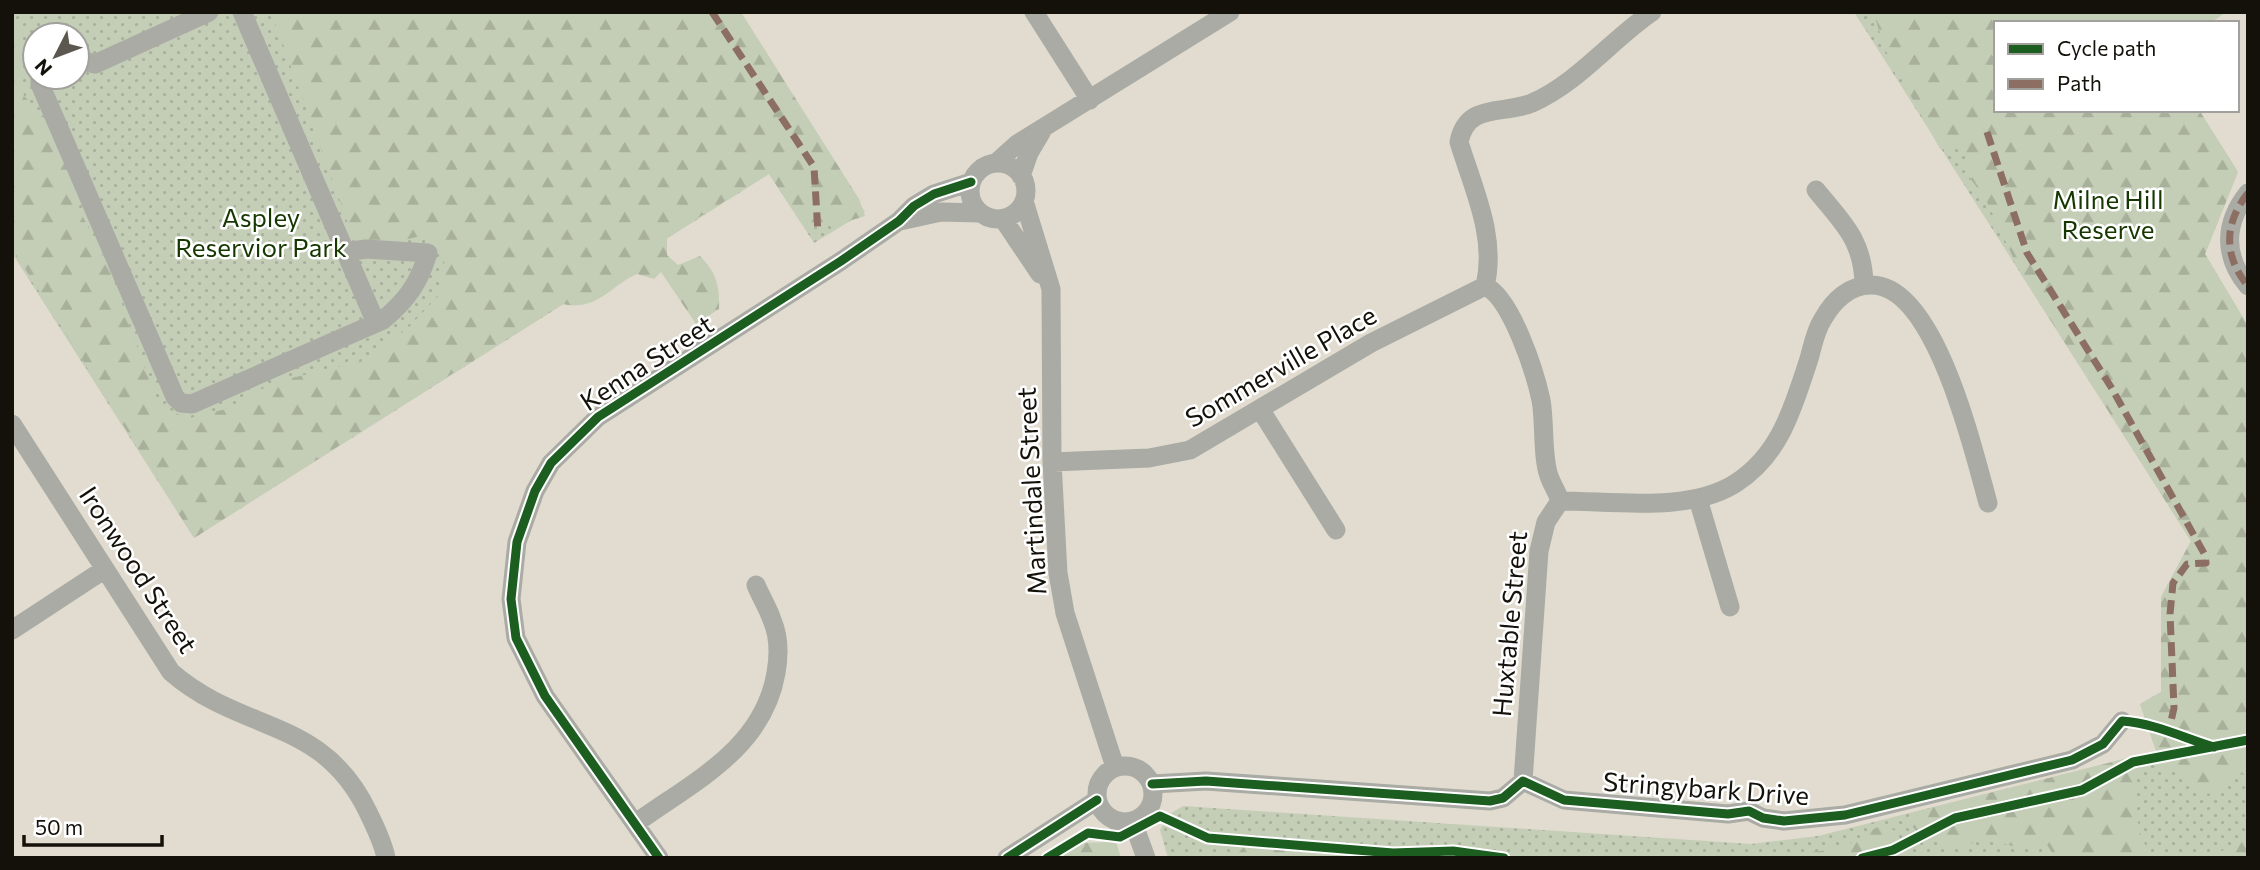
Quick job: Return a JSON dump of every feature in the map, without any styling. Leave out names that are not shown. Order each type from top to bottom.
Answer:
[{"type":"street","points":[[91,63],[95,64],[209,12]]},
{"type":"street","points":[[242,12],[376,323]]},
{"type":"street","points":[[1034,12],[1090,100]]},
{"type":"street","name":"Kenna Street","points":[[659,858],[545,696],[516,638],[511,598],[517,542],[535,491],[551,463],[598,417],[899,221],[914,206],[934,194],[971,182],[981,169],[996,163],[1017,144],[1230,12]]},
{"type":"street","points":[[1652,12],[1554,90],[1531,103],[1470,118],[1462,128],[1459,142],[1489,243],[1490,263],[1485,286],[1492,289],[1509,312],[1525,353],[1541,401],[1549,475],[1560,501],[1698,499],[1737,482],[1757,467],[1778,443],[1791,413],[1821,321],[1845,292],[1864,284],[1895,290],[1935,344],[1961,408],[1988,503]]},
{"type":"street","points":[[44,91],[176,397],[181,403],[192,404],[376,323],[406,300],[421,277],[428,253],[366,249],[346,252]]},
{"type":"street","name":"Kenna Street","points":[[1024,201],[1026,192],[1021,176],[1029,153],[1043,130]]},
{"type":"street","points":[[996,163],[1010,166],[1021,176]]},
{"type":"street","points":[[971,182],[970,199],[979,213]]},
{"type":"street","points":[[1816,190],[1853,235],[1861,250],[1864,284]]},
{"type":"street","points":[[2248,193],[2234,214],[2229,240],[2236,271],[2248,286]]},
{"type":"street","points":[[1024,201],[1016,213],[1003,219],[1051,289]]},
{"type":"street","name":"Martindale Street","points":[[1024,201],[1051,289],[1052,462],[1058,573],[1065,613],[1115,767]]},
{"type":"street","name":"Kenna Street","points":[[899,221],[941,212],[979,213],[986,217],[1003,219]]},
{"type":"street","name":"Sommerville Place","points":[[1052,462],[1149,458],[1190,450],[1371,343],[1485,286]]},
{"type":"street","points":[[1260,409],[1336,530]]},
{"type":"street","name":"Ironwood Street","points":[[12,424],[171,672],[211,701],[303,739],[328,756],[362,798],[386,858]]},
{"type":"street","points":[[1698,499],[1730,607]]},
{"type":"street","name":"Huxtable Street","points":[[1523,781],[1539,551],[1546,522],[1560,501]]},
{"type":"street","points":[[12,630],[105,569]]},
{"type":"street","points":[[636,823],[733,752],[763,718],[772,696],[778,648],[773,621],[756,585]]},
{"type":"street","name":"Stringybark Drive","points":[[1523,781],[1564,800],[1728,814],[1749,811],[1763,818],[1784,821],[1833,816],[2072,760],[2103,744],[2122,721]]},
{"type":"street","points":[[1115,767],[1141,770],[1152,784],[1153,793],[1148,811],[1133,822],[1124,823],[1106,816],[1097,800],[1102,777],[1115,767]]},
{"type":"street","points":[[1152,784],[1206,780],[1490,801],[1503,798],[1523,781]]},
{"type":"street","points":[[1007,858],[1097,800]]},
{"type":"street","points":[[1133,822],[1146,858]]},
{"type":"green space","name":"Aspley Reservior Park","points":[[12,12],[736,12],[865,212],[814,243],[769,174],[194,538],[12,253]]},
{"type":"green space","name":"Aspley Reservior Park","points":[[271,12],[741,12],[859,199],[865,216],[836,224],[807,227],[802,224],[769,174],[667,237],[667,255],[678,265],[700,256],[716,280],[719,309],[696,324],[661,272],[654,279],[637,274],[585,304],[562,304],[194,538],[12,248],[12,16],[21,36],[21,91],[46,118],[83,190],[78,207],[111,273],[157,402],[186,419],[226,409],[275,382],[363,361],[409,327],[439,295],[445,258],[421,236],[390,243],[354,240]]},
{"type":"green space","name":"Milne Hill Reserve","points":[[1854,12],[2226,12],[2213,21],[1994,21],[1994,112],[2200,112],[2238,172],[2205,254],[2248,326],[2248,858],[1168,858],[1160,830],[1168,815],[1183,806],[1751,844],[1818,836],[2156,751],[2140,704],[2161,692],[2161,597],[2191,541]]},
{"type":"green space","name":"Milne Hill Reserve","points":[[1873,12],[2226,12],[2213,21],[1994,21],[1994,112],[2200,112],[2238,172],[2205,254],[2248,326],[2248,776],[2242,774],[2211,794],[2193,790],[2181,773],[2162,767],[2140,704],[2161,692],[2161,597],[2191,541],[2021,274],[1986,200],[1965,171],[1965,153],[1955,146],[1940,149],[1886,51]]},
{"type":"green space","points":[[2132,757],[2138,823],[2147,848],[2154,858],[2050,858],[2053,854],[2047,845],[2016,847],[1987,839],[1956,848],[1921,836],[1912,826],[1910,813]]},
{"type":"green space","points":[[1879,826],[1894,830],[1907,858],[1733,858],[1821,851],[1851,843]]},
{"type":"green space","points":[[1269,833],[1293,851],[1303,854],[1354,846],[1360,855],[1367,858],[1234,858],[1248,842]]},
{"type":"green space","points":[[2244,836],[2248,837],[2248,858],[2202,858],[2213,857]]},
{"type":"green space","points":[[1116,842],[1121,858],[1055,858],[1077,843]]},
{"type":"marked path","points":[[712,12],[814,167],[818,233]]},
{"type":"marked path","points":[[1987,132],[2027,253],[2111,387],[2205,555],[2206,563],[2187,564],[2173,583],[2170,614],[2174,708],[2168,734]]},
{"type":"marked path","points":[[2248,193],[2234,216],[2230,239],[2234,263],[2248,286]]},
{"type":"cycle path","points":[[659,858],[545,696],[516,638],[511,599],[517,542],[535,491],[551,463],[598,417],[841,261],[899,221],[914,206],[934,194],[971,182]]},
{"type":"cycle path","points":[[1152,784],[1206,781],[1490,801],[1503,798],[1523,781],[1564,800],[1728,814],[1749,811],[1763,818],[1784,821],[1845,815],[2072,760],[2103,744],[2122,721],[2157,728],[2214,747]]},
{"type":"cycle path","points":[[1862,858],[1893,850],[1955,818],[2082,790],[2133,762],[2248,740]]},
{"type":"cycle path","points":[[1007,858],[1097,800]]},
{"type":"cycle path","points":[[1047,858],[1088,833],[1120,837],[1160,816],[1208,838],[1393,853],[1453,851],[1504,858]]}]
